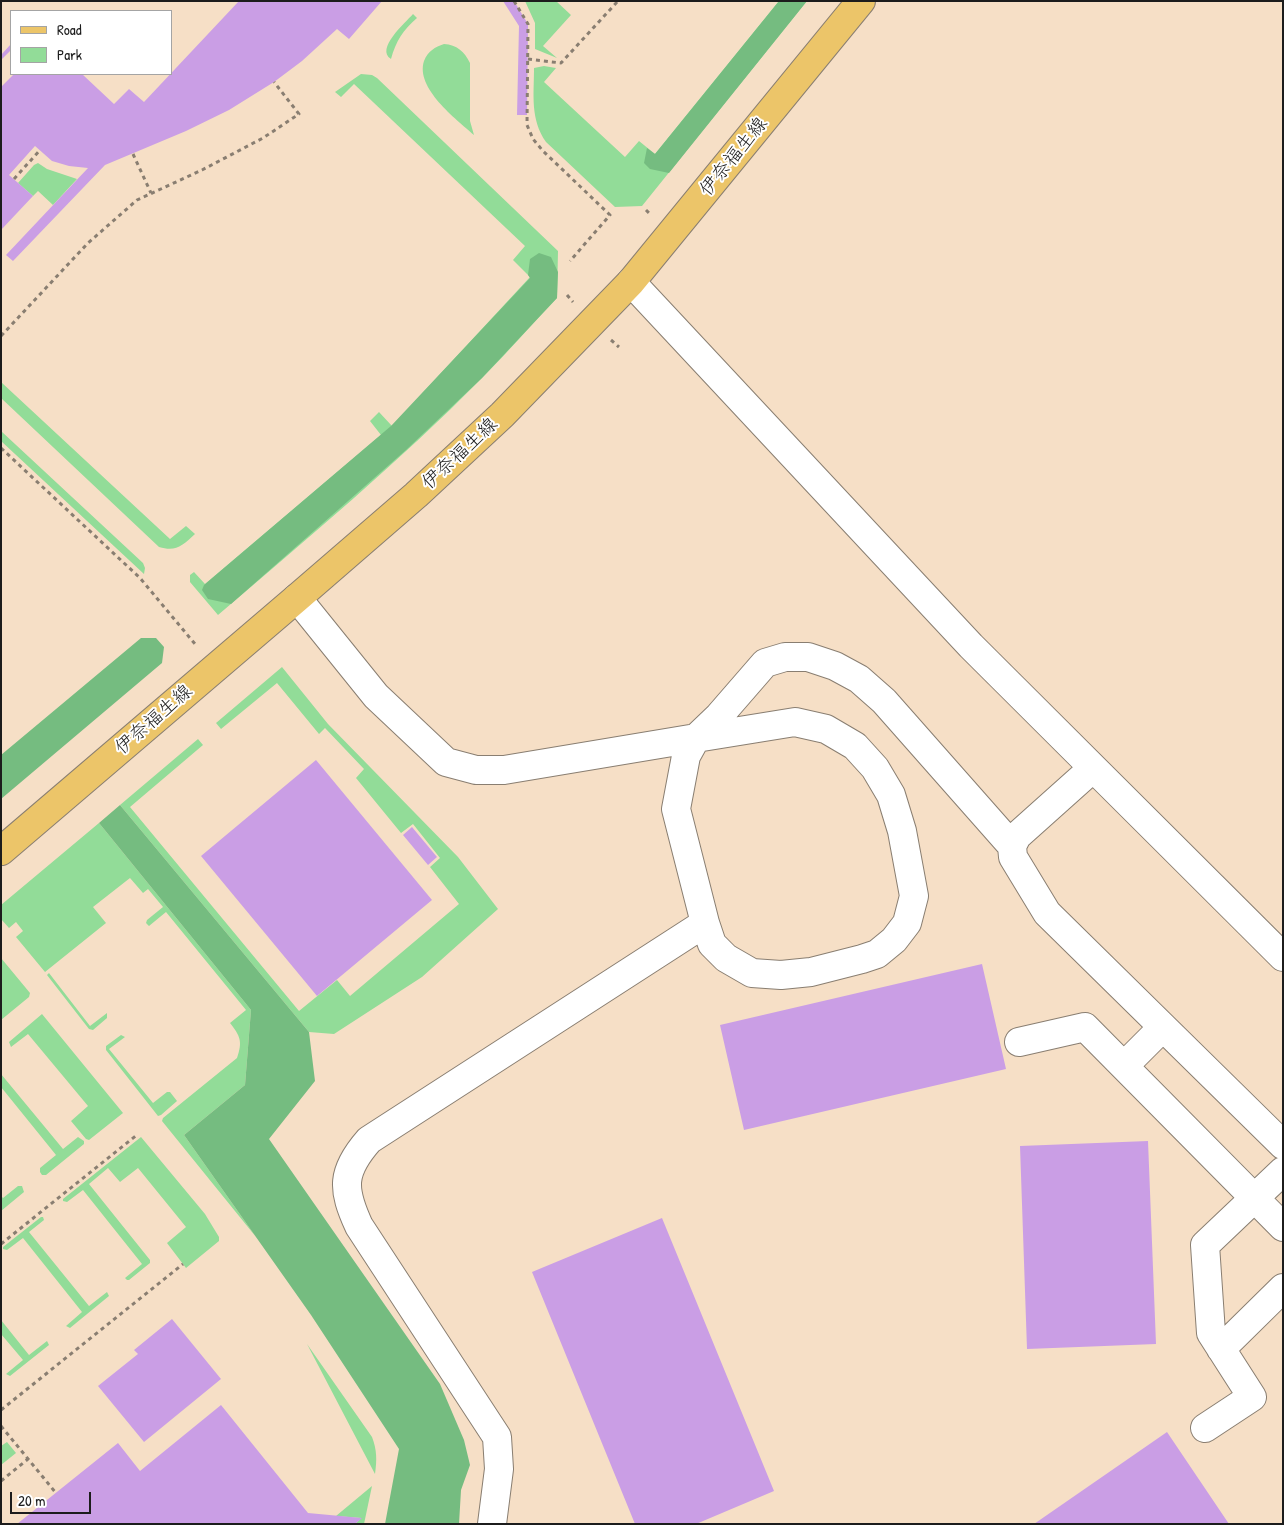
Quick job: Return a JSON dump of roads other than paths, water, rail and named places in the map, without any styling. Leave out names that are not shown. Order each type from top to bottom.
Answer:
[{"type":"main road","name":"伊奈福生線","points":[[1,851],[416,495],[502,415],[631,282],[861,1]]},
{"type":"street","points":[[631,282],[971,646],[1283,956]]},
{"type":"street","points":[[297,598],[376,696],[446,762],[476,770],[504,770],[696,738],[795,722],[826,729],[855,746],[875,768],[891,794],[902,832],[914,896],[907,923],[894,940],[877,954],[811,972],[781,975],[752,973],[726,958],[712,944],[704,923],[676,808],[686,756],[696,738],[719,716],[765,663],[785,657],[808,657],[835,666],[859,679],[884,701],[1012,846]]},
{"type":"street","points":[[1093,768],[1018,836],[1012,846],[1013,857],[1047,913],[1283,1145]]},
{"type":"street","points":[[492,1524],[499,1470],[497,1437],[359,1226],[350,1205],[346,1187],[349,1167],[357,1154],[375,1136],[704,923]]},
{"type":"street","points":[[1124,1066],[1163,1027]]},
{"type":"street","points":[[1019,1042],[1085,1028],[1283,1227]]},
{"type":"street","points":[[1205,1428],[1252,1397],[1211,1333],[1205,1245],[1283,1171]]},
{"type":"street","points":[[1221,1349],[1283,1288]]}]
